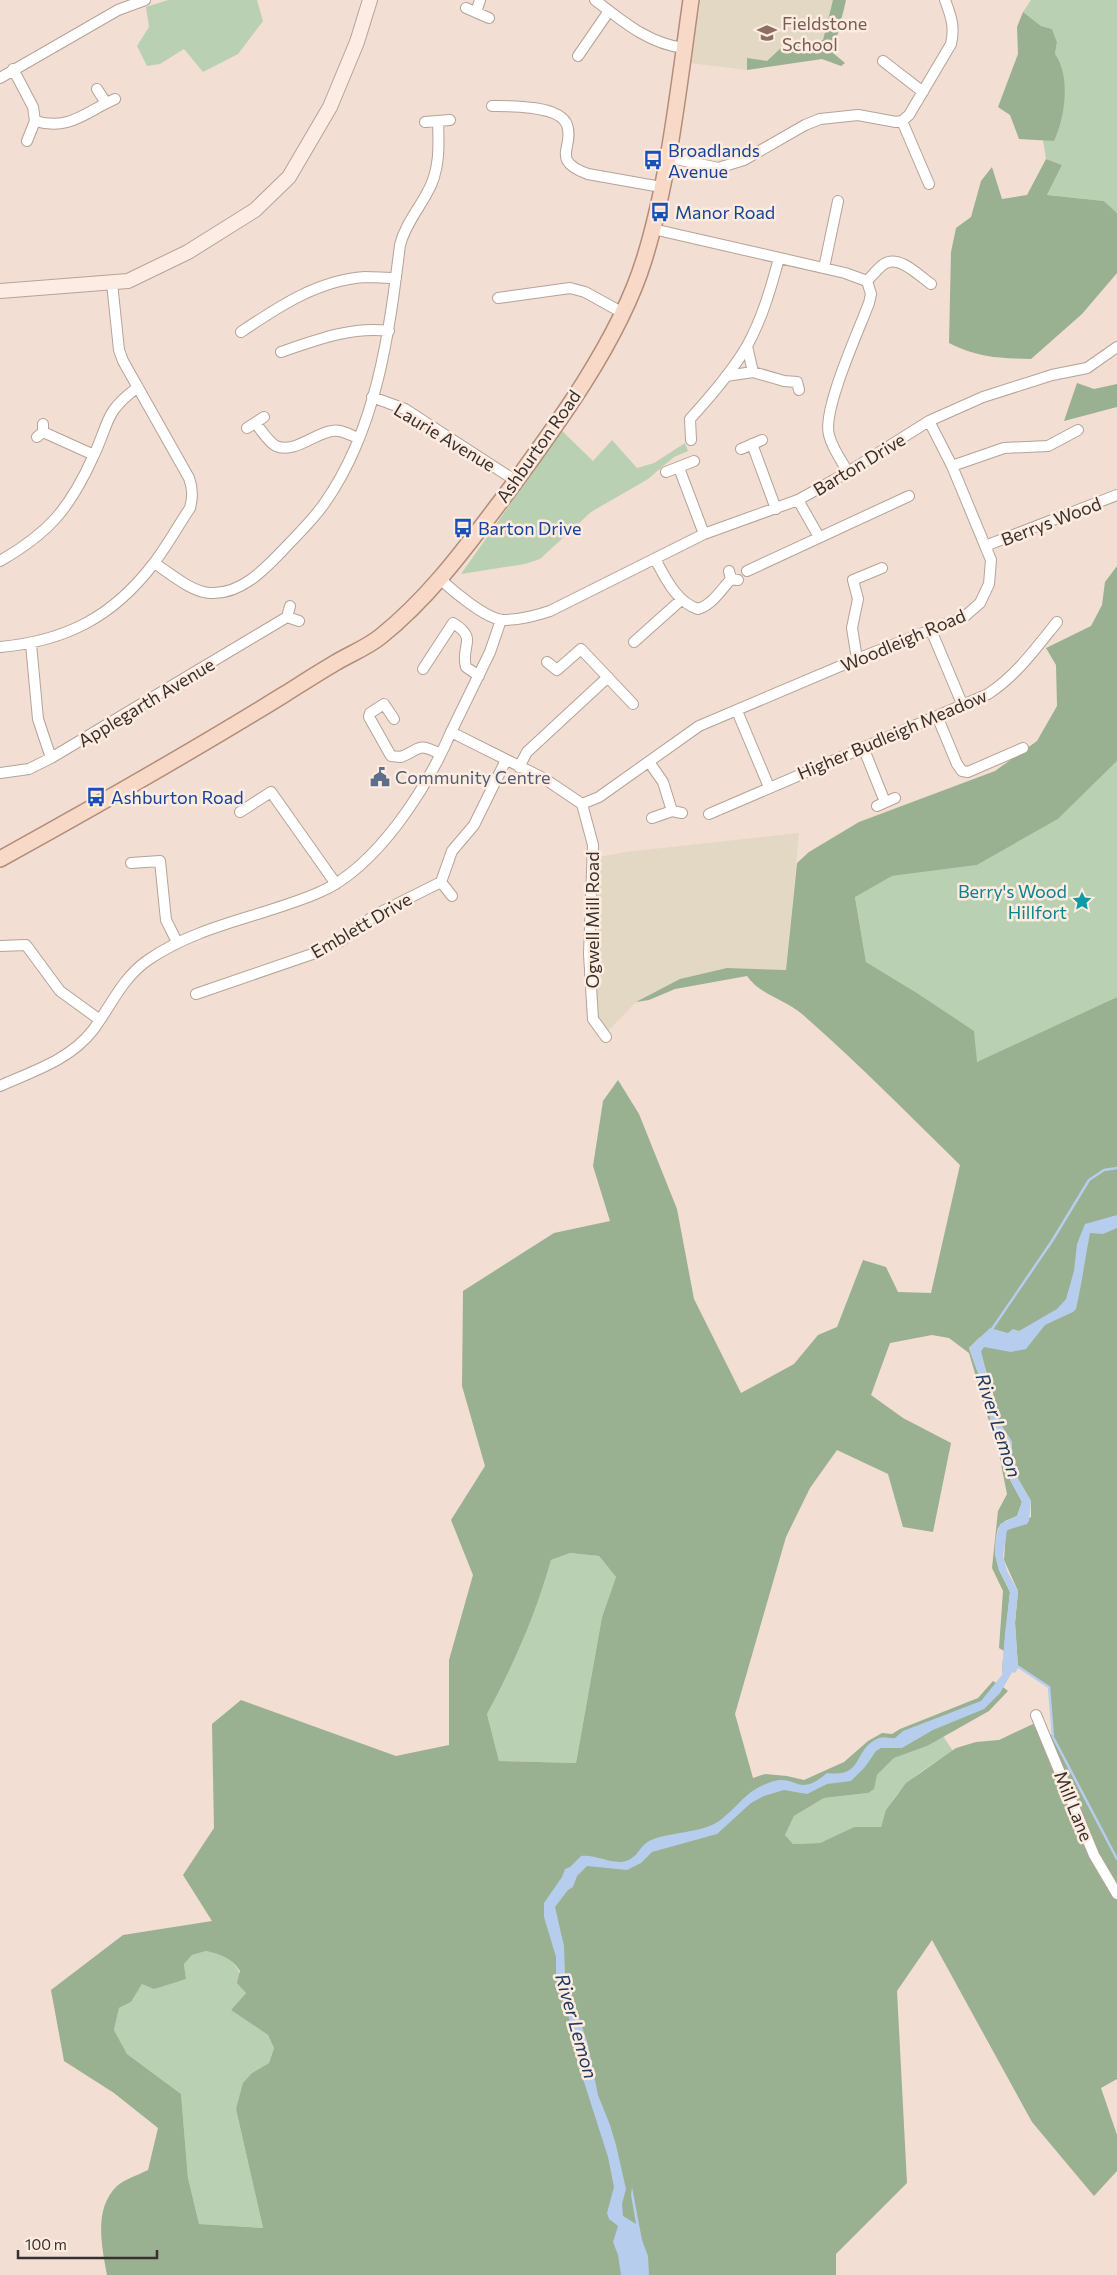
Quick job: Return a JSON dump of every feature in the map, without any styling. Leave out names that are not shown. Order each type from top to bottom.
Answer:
[{"type":"main road","name":"Ashburton Road","points":[[0,859],[189,753],[336,663],[366,647],[417,604],[440,579],[516,481],[570,402],[623,313],[636,284],[653,229],[667,157],[690,0]]},
{"type":"street","points":[[0,78],[118,10],[145,0]]},
{"type":"street","points":[[0,291],[128,281],[188,252],[231,226],[270,197],[289,177],[330,107],[357,42],[370,0]]},
{"type":"street","points":[[480,0],[471,10],[488,18]]},
{"type":"street","points":[[594,0],[649,39],[664,45],[684,48]]},
{"type":"street","points":[[667,157],[718,168],[744,160],[804,125],[820,119],[858,115],[896,122],[902,121],[910,115],[951,44],[953,21],[945,0]]},
{"type":"street","points":[[578,56],[609,11]]},
{"type":"street","points":[[883,61],[923,92]]},
{"type":"street","points":[[13,69],[33,107],[35,121],[27,141]]},
{"type":"street","points":[[35,121],[58,125],[74,121],[111,101],[97,89]]},
{"type":"street","points":[[492,106],[522,105],[560,116],[567,124],[566,155],[569,164],[578,171],[661,188]]},
{"type":"street","points":[[425,122],[450,120]]},
{"type":"street","points":[[154,563],[185,583],[209,593],[221,593],[246,583],[272,562],[315,516],[336,484],[358,438],[383,365],[400,244],[403,233],[428,192],[435,176],[438,161],[438,121]]},
{"type":"street","points":[[902,121],[929,184]]},
{"type":"street","points":[[824,268],[838,201]]},
{"type":"street","points":[[653,229],[824,268],[867,281]]},
{"type":"street","points":[[691,440],[690,419],[726,376],[747,346],[771,290],[779,258]]},
{"type":"street","points":[[867,281],[884,264],[891,261],[900,262],[931,284]]},
{"type":"street","points":[[241,332],[266,315],[313,289],[365,277],[396,278]]},
{"type":"street","points":[[848,472],[832,444],[827,424],[837,389],[869,304],[871,294],[867,281]]},
{"type":"street","points":[[0,647],[31,644],[65,634],[106,611],[128,593],[154,563],[190,508],[193,499],[192,488],[119,350],[112,283]]},
{"type":"street","points":[[498,298],[570,288],[586,292],[623,313]]},
{"type":"street","points":[[281,352],[335,335],[362,330],[389,331]]},
{"type":"street","points":[[747,346],[753,372]]},
{"type":"street","name":"Barton Drive","points":[[501,620],[527,618],[550,611],[704,534],[798,500],[848,472],[929,421],[983,397],[1052,375],[1088,368],[1117,347]]},
{"type":"street","points":[[726,376],[753,372],[784,381],[797,382],[799,390]]},
{"type":"street","points":[[0,561],[42,534],[57,518],[72,498],[94,455],[112,411],[123,398],[138,388]]},
{"type":"street","name":"Laurie Avenue","points":[[372,398],[405,409],[516,481]]},
{"type":"street","name":"Woodleigh Road","points":[[582,804],[599,797],[699,726],[857,659],[964,617],[980,603],[989,584],[990,560],[952,466],[929,421]]},
{"type":"street","points":[[256,422],[276,446],[284,448],[295,446],[333,431],[343,432],[358,438]]},
{"type":"street","points":[[952,466],[1004,448],[1048,446],[1078,430]]},
{"type":"street","points":[[41,431],[94,455]]},
{"type":"street","points":[[742,449],[757,442],[776,509]]},
{"type":"street","points":[[666,472],[694,461]]},
{"type":"street","points":[[679,468],[704,534]]},
{"type":"street","name":"Berrys Wood","points":[[985,546],[1117,495]]},
{"type":"street","points":[[747,572],[909,496]]},
{"type":"street","points":[[798,500],[819,537]]},
{"type":"street","points":[[655,559],[681,600],[698,609],[704,607],[733,577]]},
{"type":"street","points":[[857,659],[852,628],[858,599],[853,580],[882,568]]},
{"type":"street","points":[[0,1086],[62,1058],[81,1043],[100,1020],[128,977],[147,960],[177,942],[300,900],[336,884],[358,867],[391,832],[422,786],[440,754],[490,652],[501,620],[469,604],[440,579]]},
{"type":"street","points":[[634,642],[681,600]]},
{"type":"street","points":[[290,606],[287,617],[299,621]]},
{"type":"street","name":"Applegarth Avenue","points":[[0,773],[29,769],[51,758],[287,617]]},
{"type":"street","name":"Higher Budleigh Meadow","points":[[709,814],[862,747],[963,706],[998,688],[1058,622]]},
{"type":"street","points":[[423,669],[453,623],[465,632],[469,640],[464,660],[466,667],[479,676]]},
{"type":"street","points":[[931,630],[963,706]]},
{"type":"street","points":[[31,644],[38,719],[51,758]]},
{"type":"street","points":[[547,662],[557,670],[580,649],[633,704]]},
{"type":"street","points":[[519,767],[527,752],[608,677]]},
{"type":"street","points":[[394,719],[384,704],[370,713],[369,717],[392,756],[401,758],[416,747],[423,746],[440,754]]},
{"type":"street","points":[[737,711],[769,787]]},
{"type":"street","points":[[937,716],[957,764],[962,771],[968,772],[1023,748]]},
{"type":"street","points":[[451,732],[545,779],[582,804]]},
{"type":"street","points":[[862,747],[886,802]]},
{"type":"street","points":[[452,896],[441,882],[452,851],[474,825],[506,760]]},
{"type":"street","points":[[649,762],[663,782],[677,812],[652,818]]},
{"type":"street","points":[[240,812],[271,792],[336,884]]},
{"type":"street","points":[[728,792],[733,804]]},
{"type":"street","name":"Ogwell Mill Road","points":[[582,804],[593,845],[589,954],[593,1018],[606,1037]]},
{"type":"street","points":[[131,863],[160,860],[166,920],[177,942]]},
{"type":"street","name":"Emblett Drive","points":[[196,994],[321,951],[341,941],[375,915],[441,882]]},
{"type":"street","points":[[0,946],[26,945],[60,991],[100,1020]]},
{"type":"street","name":"Mill Lane","points":[[1036,1715],[1094,1855],[1117,1894]]},
{"type":"shaded area","name":"Fieldstone School","points":[[701,0],[846,0],[844,12],[822,59],[747,70],[690,63]]},
{"type":"shaded area","points":[[799,833],[786,970],[727,968],[636,1002],[608,1031],[597,1017],[592,978],[598,949],[595,931],[598,857],[626,852]]},
{"type":"green space","points":[[168,0],[257,0],[263,21],[238,54],[203,72],[184,49],[160,64],[147,66],[137,46],[149,27],[146,7]]},
{"type":"green space","points":[[833,0],[846,0],[833,53],[845,63],[841,66],[822,59],[747,70],[747,58],[767,61],[781,48],[809,45],[823,40]]},
{"type":"green space","points":[[1031,0],[1117,0],[1117,213],[1104,201],[1047,195],[1062,165],[1046,159],[1043,140],[1054,141],[1055,54],[1057,42],[1052,29],[1041,26],[1023,12]]},
{"type":"green space","points":[[1023,12],[1041,26],[1052,29],[1057,42],[1055,54],[1063,74],[1065,97],[1061,121],[1054,141],[1019,139],[1010,115],[998,107],[1018,54],[1017,27]]},
{"type":"green space","points":[[1046,159],[1062,165],[1047,195],[1104,201],[1117,213],[1117,273],[1082,314],[1031,359],[980,354],[949,343],[951,252],[956,228],[971,217],[981,181],[992,167],[1002,199],[1027,195]]},
{"type":"green space","points":[[1077,383],[1094,389],[1117,384],[1117,407],[1064,421]]},
{"type":"green space","points":[[562,431],[593,461],[612,440],[637,468],[654,463],[685,443],[688,451],[674,457],[648,479],[591,512],[540,559],[525,564],[461,574]]},
{"type":"green space","points":[[1117,566],[1117,761],[1058,819],[977,865],[892,876],[855,897],[866,962],[974,1031],[977,1062],[1117,997],[1117,2079],[1101,2088],[1117,2135],[1117,2171],[1094,2196],[1032,2122],[932,1940],[897,1991],[907,2183],[836,2254],[836,2275],[107,2275],[101,2229],[105,2206],[109,2195],[117,2186],[148,2170],[158,2128],[114,2093],[64,2061],[51,1990],[123,1935],[212,1921],[183,1875],[214,1828],[212,1724],[241,1700],[396,1756],[449,1745],[449,1660],[473,1575],[451,1520],[485,1466],[462,1386],[463,1291],[554,1233],[610,1221],[593,1166],[603,1101],[618,1080],[639,1114],[677,1209],[694,1299],[741,1393],[794,1364],[818,1335],[837,1327],[863,1260],[886,1267],[898,1292],[931,1293],[960,1165],[862,1069],[802,1014],[759,988],[747,976],[675,989],[649,1000],[636,1002],[680,979],[727,968],[786,970],[797,863],[809,852],[859,822],[995,771],[1037,741],[1057,706],[1056,665],[1046,648],[1091,626],[1102,605],[1105,582]],"holes":[[[993,1330],[981,1351],[981,1355],[993,1393],[998,1420],[1012,1442],[1011,1460],[1013,1470],[1031,1501],[1031,1517],[1006,1531],[1004,1560],[1018,1591],[1015,1623],[1018,1667],[1015,1673],[1019,1666],[1049,1687],[1053,1736],[1033,1724],[999,1740],[976,1742],[956,1748],[906,1783],[886,1810],[881,1827],[854,1827],[820,1843],[793,1844],[785,1835],[794,1816],[824,1798],[868,1793],[874,1789],[877,1775],[894,1758],[927,1746],[989,1711],[1008,1691],[1003,1687],[1012,1672],[1002,1675],[996,1683],[993,1681],[978,1698],[900,1729],[892,1734],[882,1733],[868,1741],[844,1762],[804,1780],[765,1774],[753,1778],[735,1714],[786,1537],[810,1488],[837,1450],[888,1474],[903,1527],[933,1532],[951,1443],[903,1418],[871,1395],[890,1343],[932,1335],[949,1338],[969,1353],[1000,1459],[1007,1494],[998,1511],[992,1568],[1003,1591],[999,1648],[1004,1651],[1010,1592],[999,1570],[995,1554],[996,1537],[998,1528],[1005,1521],[1017,1516],[1022,1502],[1007,1474],[1002,1442],[991,1425],[987,1398],[969,1348],[979,1338]],[[570,1553],[599,1556],[616,1577],[602,1617],[576,1763],[499,1761],[487,1714],[524,1639],[551,1560]],[[206,1951],[211,1952],[225,1957],[237,1967],[240,1971],[237,1983],[246,1993],[231,2010],[268,2035],[274,2048],[269,2063],[252,2073],[243,2083],[236,2109],[263,2228],[199,2224],[188,2178],[181,2094],[127,2054],[114,2030],[119,2008],[131,2002],[142,1984],[154,1989],[186,1979],[184,1964],[192,1955]]]},
{"type":"green space","points":[[1117,761],[1117,997],[976,1063],[973,1031],[917,993],[866,962],[855,896],[892,876],[977,865],[1058,819]]},
{"type":"green space","points":[[570,1553],[599,1556],[616,1577],[602,1617],[576,1763],[499,1761],[487,1714],[524,1639],[551,1560]]},
{"type":"green space","points":[[943,1736],[953,1751],[918,1774],[900,1791],[886,1813],[881,1827],[854,1827],[820,1843],[793,1844],[785,1835],[794,1816],[824,1798],[868,1793],[877,1775],[894,1758],[927,1746]]},
{"type":"green space","points":[[206,1951],[223,1956],[234,1964],[241,1976],[246,1993],[231,2010],[268,2035],[274,2048],[269,2063],[252,2073],[236,2109],[263,2228],[199,2224],[188,2178],[181,2094],[127,2054],[114,2030],[119,2008],[131,2002],[142,1984],[186,1979],[184,1964],[192,1955]]},
{"type":"water","name":"River Lemon","points":[[1117,1215],[1117,1228],[1103,1234],[1090,1233],[1076,1309],[1073,1312],[1045,1325],[1026,1349],[1011,1352],[984,1347],[981,1351],[998,1420],[1012,1442],[1011,1460],[1013,1470],[1031,1501],[1027,1524],[1007,1530],[1003,1556],[1007,1571],[1018,1591],[1015,1623],[1018,1667],[1015,1673],[1012,1672],[1000,1693],[984,1709],[933,1730],[902,1748],[881,1748],[876,1751],[865,1767],[851,1781],[827,1784],[807,1794],[784,1790],[764,1796],[751,1803],[717,1834],[652,1852],[641,1863],[627,1870],[587,1866],[577,1876],[573,1887],[568,1890],[555,1907],[564,1946],[565,1974],[588,2045],[598,2095],[616,2145],[626,2189],[622,2204],[623,2216],[636,2224],[631,2195],[632,2187],[642,2240],[648,2256],[649,2275],[621,2275],[618,2255],[613,2242],[618,2226],[609,2219],[607,2213],[614,2187],[608,2157],[577,2060],[567,2008],[556,1977],[556,1957],[544,1917],[544,1903],[562,1877],[565,1869],[570,1867],[581,1856],[592,1856],[615,1862],[626,1861],[633,1857],[649,1841],[712,1825],[754,1790],[762,1786],[780,1780],[803,1785],[809,1784],[827,1773],[847,1771],[853,1767],[865,1749],[879,1738],[895,1738],[903,1731],[981,1701],[1002,1675],[1010,1592],[998,1567],[995,1554],[996,1537],[1000,1524],[1017,1516],[1022,1502],[1007,1474],[1002,1442],[991,1425],[987,1398],[969,1348],[990,1328],[1008,1333],[1013,1329],[1019,1331],[1057,1309],[1066,1299],[1074,1271],[1077,1244],[1085,1224]]},
{"type":"waterway","points":[[992,1329],[1052,1241],[1089,1180],[1104,1170],[1117,1168]]},
{"type":"waterway","points":[[1017,1666],[1049,1687],[1053,1737],[1117,1859]]},
{"type":"place","name":"Fieldstone School","points":[[767,33]]},
{"type":"place","name":"Broadlands Avenue","points":[[653,160]]},
{"type":"place","name":"Manor Road","points":[[660,212]]},
{"type":"place","name":"Barton Drive","points":[[463,528]]},
{"type":"place","name":"Community Centre","points":[[380,777]]},
{"type":"place","name":"Ashburton Road","points":[[96,797]]},
{"type":"place","name":"Berry's Wood Hillfort","points":[[1082,901]]}]
